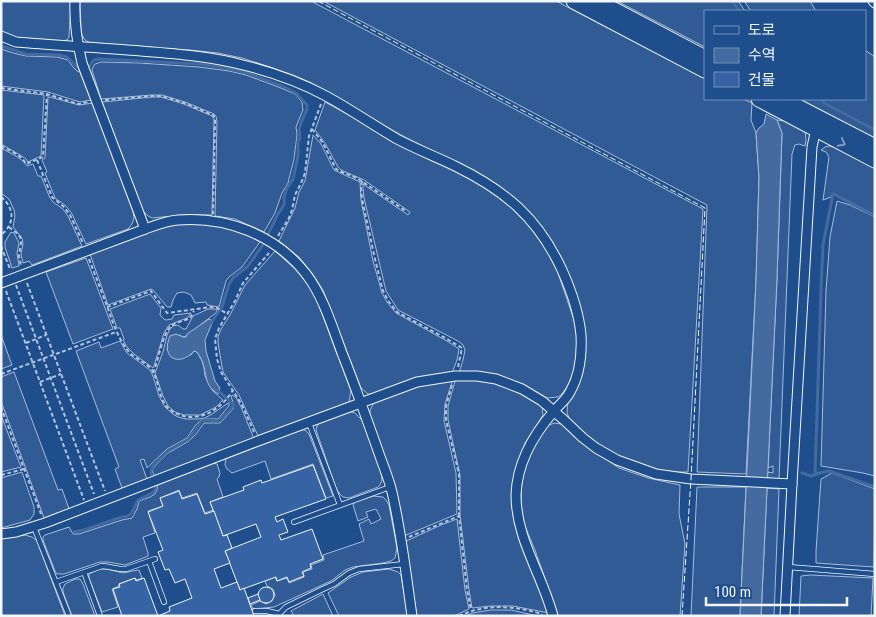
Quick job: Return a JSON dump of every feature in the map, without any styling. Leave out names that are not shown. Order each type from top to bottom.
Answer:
[{"type":"highway","points":[[574,1],[704,69]]},
{"type":"highway","points":[[597,1],[704,57]]},
{"type":"highway","points":[[760,100],[785,104],[875,147]]},
{"type":"highway","points":[[785,104],[816,129],[875,160]]},
{"type":"street","points":[[75,1],[75,31],[84,67],[145,229]]},
{"type":"street","points":[[1,36],[16,42],[177,54],[218,59],[265,70],[324,95],[399,140],[470,174],[513,202],[536,226],[551,249],[564,275],[576,310],[580,335],[580,366],[576,377],[569,394],[542,427],[526,452],[518,476],[516,496],[520,528],[543,585],[553,616]]},
{"type":"street","points":[[785,616],[812,147],[816,129]]},
{"type":"street","points":[[2,282],[162,223],[178,220],[213,221],[238,226],[261,237],[285,253],[306,274],[318,292],[361,404],[390,487],[405,564],[412,616]]},
{"type":"street","points":[[1,534],[34,527],[108,500],[258,441],[417,382],[455,376],[477,376],[496,379],[522,389],[542,401],[583,438],[617,460],[656,474],[730,482],[792,484]]},
{"type":"lane","points":[[309,423],[340,505]]},
{"type":"lane","points":[[294,522],[390,487]]},
{"type":"lane","points":[[34,527],[68,616]]},
{"type":"lane","points":[[56,582],[102,566],[122,570],[155,558]]},
{"type":"lane","points":[[149,561],[164,602]]},
{"type":"lane","points":[[255,611],[267,610],[278,615],[286,607],[323,590],[349,573],[359,569],[405,564]]},
{"type":"lane","points":[[788,568],[875,574]]},
{"type":"lane","points":[[84,572],[100,616]]},
{"type":"path","points":[[1,88],[47,94],[80,104],[96,100],[162,96],[213,115],[215,123],[213,221]]},
{"type":"path","points":[[1,146],[24,160],[26,164],[43,157],[47,94]]},
{"type":"path","points":[[258,441],[242,405],[221,372],[217,359],[215,340],[219,328],[243,283],[277,238],[292,210],[295,195],[305,172],[308,143],[324,95]]},
{"type":"path","points":[[312,129],[323,144],[336,169],[362,181],[408,212]]},
{"type":"path","points":[[37,160],[52,197],[70,215],[117,332],[126,349],[154,373],[161,397],[167,407],[174,413],[183,416],[198,417],[218,408],[233,390]]},
{"type":"path","points":[[362,181],[362,199],[375,259],[383,291],[389,302],[397,312],[462,348],[461,360],[446,406],[446,420],[459,474],[459,516],[471,610]]},
{"type":"path","points":[[1,197],[7,202],[12,213],[9,227],[1,235]]},
{"type":"path","points":[[9,227],[20,238],[19,256],[24,274],[108,500]]},
{"type":"path","points":[[1,246],[97,504]]},
{"type":"path","points":[[2,282],[87,507]]},
{"type":"path","points":[[107,307],[151,291],[167,313],[206,307],[217,308],[228,314]]},
{"type":"path","points":[[154,373],[168,328],[190,318],[194,310]]},
{"type":"path","points":[[1,374],[117,332]]},
{"type":"path","points":[[26,343],[46,335]]},
{"type":"path","points":[[40,382],[61,374]]},
{"type":"path","points":[[1,407],[44,523]]},
{"type":"path","points":[[1,475],[24,469]]},
{"type":"path","points":[[400,541],[459,516]]},
{"type":"path","points":[[459,616],[471,610],[492,607],[512,607],[548,615]]},
{"type":"shaded area","points":[[1,1],[71,1],[69,37],[67,40],[62,41],[27,40],[7,35],[1,31]]},
{"type":"shaded area","points":[[80,1],[311,1],[703,209],[688,472],[657,470],[617,457],[597,445],[570,420],[567,413],[568,401],[583,368],[567,271],[551,241],[538,223],[456,163],[401,135],[326,92],[270,67],[218,53],[90,43],[82,35]]},
{"type":"shaded area","points":[[323,1],[556,1],[704,78],[704,100],[745,100],[752,103],[751,120],[756,133],[759,178],[756,281],[746,474],[697,472],[707,205]]},
{"type":"shaded area","points":[[617,1],[738,1],[744,10],[704,10],[704,46]]},
{"type":"shaded area","points":[[744,1],[810,1],[815,10],[750,10]]},
{"type":"shaded area","points":[[1,49],[26,56],[57,57],[68,60],[80,72],[91,100],[80,102],[48,92],[1,86]]},
{"type":"shaded area","points":[[866,51],[875,57],[875,138],[802,100],[866,100]]},
{"type":"shaded area","points":[[101,62],[199,67],[229,71],[246,75],[295,94],[302,102],[303,110],[296,127],[294,159],[288,183],[282,193],[275,213],[264,232],[235,219],[215,216],[216,116],[185,102],[162,95],[101,99],[92,70],[95,64]]},
{"type":"shaded area","points":[[1,90],[44,95],[41,156],[28,162],[1,144]]},
{"type":"shaded area","points":[[48,97],[79,105],[93,103],[133,211],[134,218],[128,229],[86,244],[72,214],[66,206],[55,198],[42,160],[45,158]]},
{"type":"shaded area","points":[[161,97],[184,104],[212,116],[214,119],[212,215],[152,218],[142,210],[102,102]]},
{"type":"shaded area","points":[[325,102],[469,177],[501,197],[530,226],[544,245],[557,270],[574,320],[577,336],[576,360],[573,373],[562,394],[558,397],[547,398],[521,384],[459,373],[465,350],[463,345],[398,310],[386,291],[364,198],[363,184],[408,215],[410,212],[364,180],[338,167],[325,143],[315,130]]},
{"type":"shaded area","points":[[777,120],[786,121],[805,131],[806,140],[805,146],[795,145],[792,154],[779,479],[767,478],[768,472],[773,473],[773,466],[768,468],[782,133]]},
{"type":"shaded area","points":[[313,135],[321,144],[334,170],[360,182],[361,200],[373,261],[382,293],[387,302],[396,313],[459,349],[452,373],[375,395],[368,394],[361,388],[323,290],[299,257],[279,241],[295,208],[299,192],[305,181]]},
{"type":"shaded area","points":[[829,146],[875,167],[875,215],[833,193],[831,197],[823,200],[829,157],[826,152],[821,150]]},
{"type":"shaded area","points":[[1,148],[16,156],[27,166],[33,164],[38,176],[41,176],[50,198],[68,216],[82,246],[32,265],[29,261],[23,263],[21,254],[22,238],[13,227],[14,210],[9,199],[1,193]]},
{"type":"shaded area","points":[[837,201],[875,217],[875,476],[821,466],[826,291],[830,237]]},
{"type":"shaded area","points":[[178,224],[224,226],[247,234],[260,242],[242,267],[226,281],[219,307],[207,305],[206,302],[195,303],[191,295],[184,292],[177,293],[171,307],[167,307],[151,289],[108,305],[90,254],[162,227]]},
{"type":"shaded area","points":[[11,232],[14,233],[19,243],[17,253],[19,266],[12,268],[5,247],[5,242]]},
{"type":"shaded area","points":[[275,251],[296,270],[310,287],[316,298],[351,391],[349,402],[344,406],[259,438],[239,395],[223,372],[218,337],[245,285]]},
{"type":"shaded area","points":[[86,258],[113,329],[73,344],[46,272]]},
{"type":"shaded area","points":[[150,294],[161,308],[160,315],[166,320],[172,319],[174,315],[191,313],[187,318],[169,325],[164,333],[153,368],[127,347],[110,309]]},
{"type":"shaded area","points":[[208,309],[215,309],[217,312],[186,336],[180,335],[169,340],[167,350],[191,355],[194,351],[197,352],[212,390],[223,400],[216,407],[200,415],[184,415],[175,412],[168,406],[155,373],[170,329],[178,325],[186,329],[193,316]]},
{"type":"shaded area","points":[[1,335],[12,365],[1,369]]},
{"type":"shaded area","points":[[120,341],[127,353],[150,370],[165,407],[178,417],[186,419],[205,418],[229,403],[229,406],[218,419],[203,419],[200,421],[187,438],[167,449],[147,468],[144,459],[140,460],[147,479],[122,488],[115,469],[119,467],[76,351],[99,342],[101,348]]},
{"type":"shaded area","points":[[14,372],[58,490],[62,489],[69,509],[44,518],[1,401],[1,377]]},
{"type":"shaded area","points":[[476,377],[521,391],[542,407],[543,415],[525,443],[518,461],[514,485],[513,515],[517,532],[549,613],[513,606],[472,608],[460,515],[460,475],[448,420],[448,406],[456,378]]},
{"type":"shaded area","points":[[453,379],[445,404],[444,421],[456,473],[457,514],[404,536],[395,486],[370,411],[375,401],[416,386]]},
{"type":"shaded area","points":[[232,395],[236,397],[242,409],[254,439],[155,476],[152,470],[155,466],[168,453],[189,441],[204,423],[220,423],[233,409]]},
{"type":"shaded area","points":[[349,411],[355,413],[362,420],[381,472],[382,480],[378,487],[349,498],[343,497],[336,488],[316,430],[320,421]]},
{"type":"shaded area","points":[[1,415],[21,467],[1,472]]},
{"type":"shaded area","points":[[554,423],[561,424],[619,468],[648,478],[680,485],[679,514],[685,544],[680,616],[558,616],[522,519],[521,497],[522,479],[528,456],[543,428]]},
{"type":"shaded area","points":[[298,429],[305,430],[309,434],[333,496],[326,498],[313,464],[271,479],[265,461],[232,473],[227,469],[225,465],[226,457]]},
{"type":"shaded area","points":[[211,463],[217,464],[220,473],[217,479],[223,497],[210,502],[213,510],[205,513],[197,493],[182,498],[179,490],[160,498],[163,506],[148,511],[155,533],[143,537],[148,556],[125,565],[100,562],[64,574],[57,574],[43,540],[45,535],[69,527],[73,534],[79,534],[132,518],[139,501],[155,494],[158,483]]},
{"type":"shaded area","points":[[22,472],[34,507],[34,514],[30,520],[1,528],[1,478]]},
{"type":"shaded area","points":[[832,473],[875,489],[874,567],[816,563],[821,479]]},
{"type":"shaded area","points":[[697,487],[746,487],[740,616],[691,616]]},
{"type":"shaded area","points":[[767,488],[779,489],[774,616],[761,616]]},
{"type":"shaded area","points":[[373,496],[383,497],[389,505],[397,548],[395,558],[383,563],[353,567],[345,570],[331,581],[274,607],[253,609],[251,605],[260,601],[266,604],[272,601],[275,595],[273,589],[267,586],[265,581],[275,577],[277,581],[287,578],[289,583],[304,577],[303,572],[312,569],[311,565],[324,560],[323,555],[364,541],[359,524],[369,519],[371,524],[381,519],[376,509],[366,512],[368,517],[358,521],[353,505],[355,502]]},
{"type":"shaded area","points":[[457,519],[469,609],[454,616],[417,616],[404,542]]},
{"type":"shaded area","points":[[26,535],[37,541],[65,616],[1,616],[1,538]]},
{"type":"shaded area","points":[[100,569],[123,573],[139,570],[142,578],[137,580],[135,578],[112,589],[118,607],[102,612],[89,578],[89,574]]},
{"type":"shaded area","points":[[389,569],[401,575],[408,616],[339,616],[328,593],[351,577],[363,572]]},
{"type":"shaded area","points":[[801,576],[873,578],[871,616],[799,616]]},
{"type":"shaded area","points":[[75,579],[80,579],[83,584],[95,616],[72,616],[63,588],[65,584]]},
{"type":"shaded area","points":[[323,594],[333,616],[294,616],[291,611]]},
{"type":"shaded area","points":[[491,610],[511,610],[538,616],[465,616]]},
{"type":"water","points":[[766,114],[777,120],[782,133],[761,616],[740,616],[756,281],[759,178],[756,133],[764,124]]},
{"type":"water","points":[[209,319],[213,321],[205,340],[206,351],[215,381],[220,388],[218,394],[209,385],[203,363],[197,352],[194,351],[183,359],[178,359],[173,358],[168,350],[170,336],[176,334],[186,337],[187,334]]},
{"type":"building","points":[[313,465],[326,499],[275,517],[277,522],[283,519],[288,532],[279,535],[281,540],[312,529],[323,559],[310,564],[311,568],[302,572],[304,576],[289,582],[287,577],[277,581],[276,577],[240,590],[225,551],[261,537],[256,524],[223,536],[210,502],[244,490],[243,487],[261,480],[262,483]]},
{"type":"building","points":[[179,491],[182,499],[197,494],[205,514],[214,511],[223,536],[227,535],[232,548],[225,551],[230,563],[214,569],[221,588],[237,582],[240,590],[244,588],[254,616],[158,616],[170,611],[169,607],[192,598],[185,579],[175,583],[169,569],[165,570],[158,552],[163,550],[148,512],[163,506],[160,498]]},
{"type":"building","points":[[135,578],[136,581],[144,578],[158,616],[122,616],[113,589],[120,587],[119,584]]},
{"type":"building","points":[[266,587],[272,589],[274,595],[272,601],[266,603],[260,601],[258,595],[260,589]]},
{"type":"building","points":[[258,594],[260,600],[250,604],[248,598]]},
{"type":"waterway","points":[[732,1],[738,10]]},
{"type":"waterway","points":[[1,46],[26,54],[67,57],[79,69],[89,67],[94,60],[99,59],[199,64],[230,69],[282,86],[296,93],[307,105],[299,130],[298,156],[293,179],[287,188],[284,205],[262,246],[248,266],[233,278],[229,284],[222,307],[210,324]]},
{"type":"waterway","points":[[822,100],[824,103],[875,130]]},
{"type":"waterway","points":[[815,475],[823,245],[833,194],[875,216]]},
{"type":"waterway","points":[[74,532],[129,515],[133,512],[138,500],[154,492],[156,486],[151,473],[153,466],[169,450],[189,439],[201,422],[204,420],[218,421],[231,409],[232,403],[216,389]]},
{"type":"waterway","points":[[802,473],[811,476],[829,471],[875,487]]},
{"type":"fence","points":[[318,1],[705,208],[682,616]]}]
